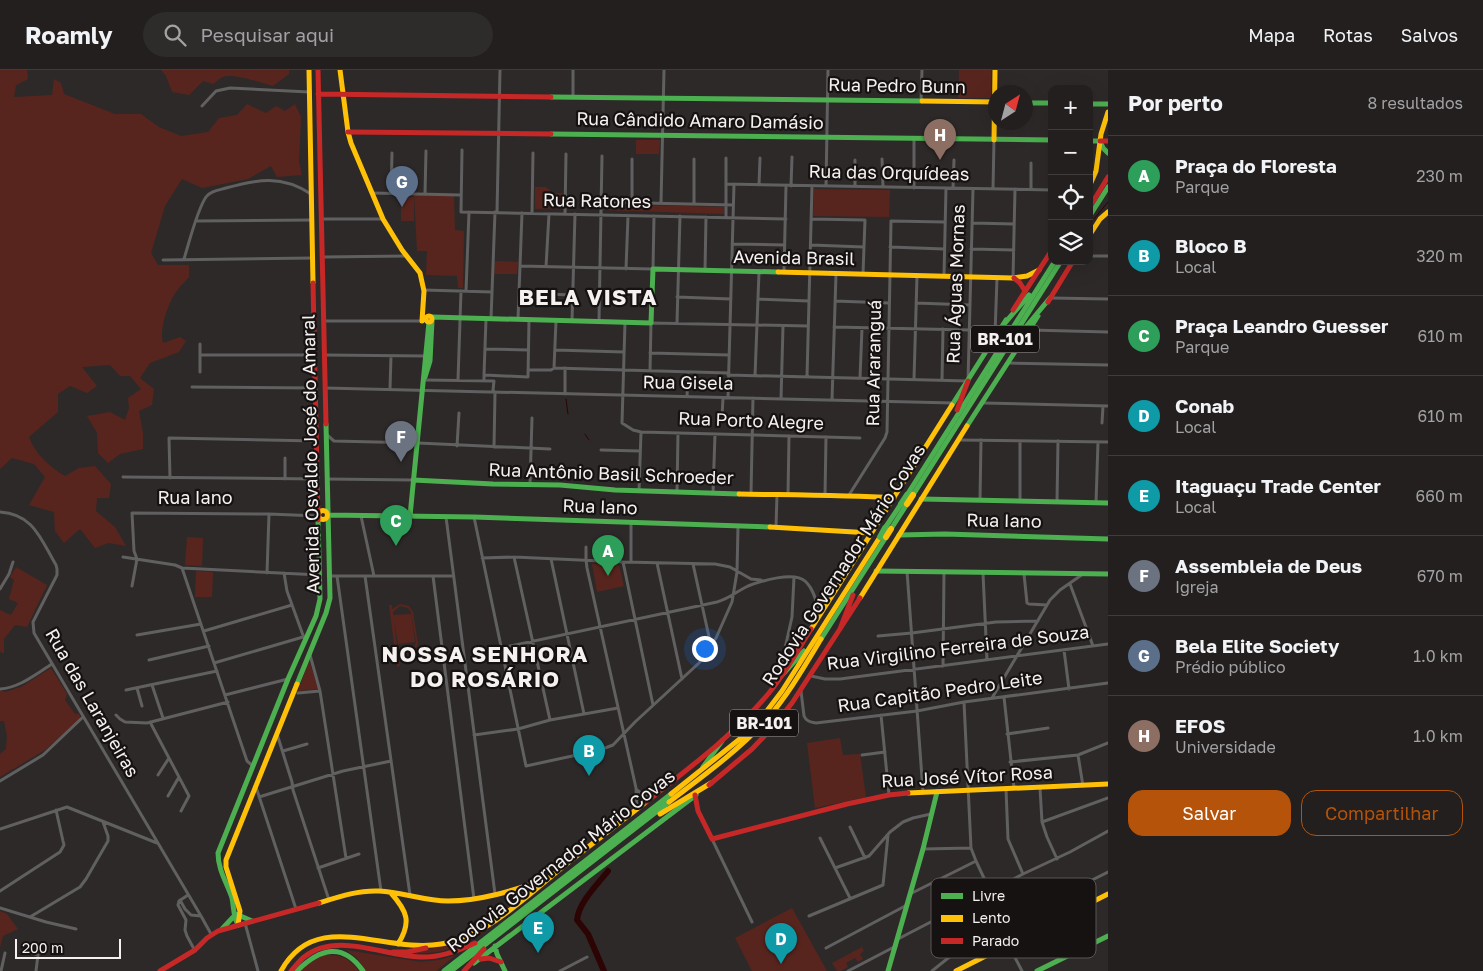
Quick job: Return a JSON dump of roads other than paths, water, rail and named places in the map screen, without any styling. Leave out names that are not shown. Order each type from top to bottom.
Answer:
[{"type":"main road","name":"Avenida Osvaldo José do Amaral","points":[[237,916],[218,857],[318,607],[320,589],[309,70]]},
{"type":"main road","name":"Avenida Osvaldo José do Amaral","points":[[238,925],[225,864],[226,857],[328,608],[330,598],[318,70]]},
{"type":"main road","points":[[340,70],[351,143],[383,219],[406,256],[420,273],[422,280],[427,318],[428,356],[410,516]]},
{"type":"main road","points":[[995,70],[995,85]]},
{"type":"main road","name":"Rua Pedro Bunn","points":[[318,94],[988,102]]},
{"type":"main road","points":[[1033,103],[1048,103]]},
{"type":"main road","points":[[1093,104],[1108,104]]},
{"type":"main road","points":[[1093,178],[1108,112]]},
{"type":"main road","points":[[994,130],[994,140]]},
{"type":"main road","name":"Rua Cândido Amaro Damásio","points":[[348,132],[1048,140]]},
{"type":"main road","points":[[1093,141],[1108,141]]},
{"type":"main road","points":[[1100,141],[1108,153]]},
{"type":"main road","points":[[311,171],[315,168],[317,171],[317,185],[320,194]]},
{"type":"main road","points":[[1093,202],[1108,178]]},
{"type":"main road","points":[[1093,211],[1108,188]]},
{"type":"main road","points":[[312,211],[315,229],[318,232],[322,230]]},
{"type":"main road","points":[[1093,230],[1100,219],[1108,212]]},
{"type":"main road","points":[[911,498],[954,403],[1048,256]]},
{"type":"main road","name":"Rodovia Governador Mário Covas","points":[[911,498],[953,422],[1052,265]]},
{"type":"main road","name":"Rodovia Governador Mário Covas","points":[[451,971],[726,758],[763,724],[787,693],[1058,265]]},
{"type":"main road","points":[[889,532],[911,498],[959,440],[1071,265]]},
{"type":"main road","points":[[427,318],[651,322],[653,269]]},
{"type":"main road","name":"Avenida Brasil","points":[[653,269],[997,278],[1027,276],[1040,269]]},
{"type":"main road","points":[[1014,278],[1020,283],[1025,292]]},
{"type":"main road","points":[[1004,324],[1043,279]]},
{"type":"main road","points":[[998,360],[1050,298]]},
{"type":"main road","points":[[314,337],[320,341],[324,337]]},
{"type":"main road","points":[[953,422],[968,381]]},
{"type":"main road","name":"Rua Antônio Basil Schroeder","points":[[413,480],[530,484],[639,491],[849,495],[893,499],[1108,503]]},
{"type":"main road","points":[[465,970],[695,796],[742,758],[762,739],[787,710],[800,691],[876,571],[889,532],[893,499]]},
{"type":"main road","name":"Rua Iano","points":[[318,516],[323,519],[328,515],[474,517],[776,528],[871,535],[889,532],[1108,539]]},
{"type":"main road","name":"Rodovia Governador Mário Covas","points":[[444,971],[738,741],[763,716],[782,691],[815,639],[889,532]]},
{"type":"main road","points":[[386,952],[416,950],[459,939],[502,915],[722,741],[754,711],[779,678],[871,535]]},
{"type":"main road","points":[[876,571],[1108,574]]},
{"type":"main road","points":[[840,629],[858,582]]},
{"type":"main road","points":[[779,678],[815,639]]},
{"type":"main road","points":[[264,741],[267,746],[272,744]]},
{"type":"main road","points":[[696,775],[722,741]]},
{"type":"main road","points":[[254,767],[260,773]]},
{"type":"main road","points":[[633,830],[711,783]]},
{"type":"main road","name":"Rua José Vítor Rosa","points":[[712,839],[889,795],[1108,784]]},
{"type":"main road","points":[[888,971],[908,905],[937,792]]},
{"type":"main road","points":[[695,796],[698,810],[712,839]]},
{"type":"main road","points":[[682,806],[689,805],[698,810]]},
{"type":"main road","points":[[218,931],[362,891],[381,891],[447,901],[474,899],[547,880]]},
{"type":"main road","points":[[523,887],[530,894]]},
{"type":"main road","points":[[391,893],[403,906],[407,917],[404,935],[398,944]]},
{"type":"main road","points":[[1096,900],[1108,894]]},
{"type":"main road","points":[[403,906],[407,896]]},
{"type":"main road","points":[[160,971],[195,950],[237,916],[248,922]]},
{"type":"main road","points":[[465,970],[497,935]]},
{"type":"main road","points":[[1096,942],[1108,936]]},
{"type":"main road","points":[[281,971],[289,957],[299,948],[310,941],[320,938],[348,937],[398,944],[438,945]]},
{"type":"main road","points":[[291,971],[305,956],[323,947],[339,946],[407,956],[430,957],[465,947],[485,938]]},
{"type":"main road","points":[[495,946],[505,971]]},
{"type":"main road","points":[[297,971],[312,958],[332,951],[348,955],[354,959],[362,971]]},
{"type":"main road","points":[[486,953],[497,954]]},
{"type":"main road","points":[[478,960],[489,958],[501,962]]},
{"type":"main road","points":[[956,971],[982,958]]},
{"type":"main road","points":[[1038,971],[1064,958]]},
{"type":"street","points":[[484,380],[485,349],[492,292],[500,70]]},
{"type":"street","points":[[573,97],[574,70]]},
{"type":"street","points":[[661,203],[664,70]]},
{"type":"street","points":[[826,186],[828,70]]},
{"type":"street","points":[[921,101],[922,70]]},
{"type":"street","points":[[202,106],[216,91],[230,88],[310,92]]},
{"type":"street","points":[[914,139],[914,188]]},
{"type":"street","points":[[993,189],[994,140]]},
{"type":"street","points":[[371,193],[461,195],[462,150]]},
{"type":"street","points":[[425,194],[426,151]]},
{"type":"street","points":[[391,193],[392,153]]},
{"type":"street","points":[[532,213],[533,153]]},
{"type":"street","points":[[565,214],[566,154]]},
{"type":"street","points":[[599,321],[602,156]]},
{"type":"street","points":[[726,158],[726,217]]},
{"type":"street","points":[[760,158],[760,185]]},
{"type":"street","points":[[791,186],[792,158]]},
{"type":"street","points":[[632,159],[632,203]]},
{"type":"street","points":[[694,159],[694,204]]},
{"type":"street","points":[[882,159],[883,187]]},
{"type":"street","points":[[855,160],[855,187]]},
{"type":"street","points":[[954,160],[954,188]]},
{"type":"street","points":[[1030,190],[1031,163]]},
{"type":"street","points":[[184,260],[203,202],[209,194],[245,182],[279,180],[298,186],[312,194]]},
{"type":"street","name":"Rua das Orquídeas","points":[[726,184],[1048,190]]},
{"type":"street","points":[[728,398],[734,184]]},
{"type":"street","points":[[784,272],[786,185]]},
{"type":"street","points":[[807,377],[812,186]]},
{"type":"street","points":[[944,276],[946,188]]},
{"type":"street","name":"Rua Águas Mornas","points":[[968,381],[973,189]]},
{"type":"street","points":[[1014,278],[1015,189]]},
{"type":"street","name":"Rua Ratones","points":[[461,195],[461,212],[786,219]]},
{"type":"street","points":[[601,202],[733,205]]},
{"type":"street","points":[[466,291],[469,212]]},
{"type":"street","points":[[518,319],[522,213]]},
{"type":"street","points":[[546,267],[549,214]]},
{"type":"street","points":[[572,321],[575,214]]},
{"type":"street","points":[[626,269],[628,215]]},
{"type":"street","points":[[653,269],[654,216]]},
{"type":"street","points":[[677,323],[680,216]]},
{"type":"street","points":[[705,270],[706,217]]},
{"type":"street","points":[[322,220],[383,219]]},
{"type":"street","points":[[811,219],[865,220],[863,274]]},
{"type":"street","points":[[196,221],[312,220]]},
{"type":"street","name":"Rua Araranguá","points":[[849,495],[885,438],[887,427],[891,221],[945,222]]},
{"type":"street","points":[[972,223],[1014,224]]},
{"type":"street","points":[[732,244],[785,245]]},
{"type":"street","points":[[810,245],[864,247]]},
{"type":"street","points":[[890,247],[944,248]]},
{"type":"street","points":[[971,249],[1014,250]]},
{"type":"street","points":[[323,257],[406,256]]},
{"type":"street","points":[[1093,256],[1108,256]]},
{"type":"street","points":[[163,260],[314,258]]},
{"type":"street","name":"Avenida Brasil","points":[[520,266],[653,269]]},
{"type":"street","points":[[755,376],[759,272]]},
{"type":"street","points":[[832,400],[836,274]]},
{"type":"street","points":[[914,380],[917,276]]},
{"type":"street","points":[[995,339],[997,278]]},
{"type":"street","points":[[423,290],[492,292]]},
{"type":"street","points":[[458,380],[461,291]]},
{"type":"street","points":[[519,293],[572,295]]},
{"type":"street","points":[[678,298],[731,299]]},
{"type":"street","points":[[1050,298],[1108,300]]},
{"type":"street","points":[[758,300],[809,301]]},
{"type":"street","points":[[835,301],[889,303]]},
{"type":"street","points":[[916,303],[970,304]]},
{"type":"street","points":[[324,321],[427,318]]},
{"type":"street","points":[[484,375],[528,377],[529,320]]},
{"type":"street","points":[[554,368],[556,320]]},
{"type":"street","points":[[625,322],[622,423],[633,430],[641,432],[639,491]]},
{"type":"street","points":[[650,371],[651,322],[808,326]]},
{"type":"street","points":[[781,399],[783,326]]},
{"type":"street","points":[[834,327],[969,330]]},
{"type":"street","points":[[860,378],[862,328]]},
{"type":"street","points":[[942,380],[943,330]]},
{"type":"street","points":[[1029,330],[1108,332]]},
{"type":"street","points":[[200,344],[200,372]]},
{"type":"street","points":[[485,349],[528,350]]},
{"type":"street","points":[[555,350],[624,352]]},
{"type":"street","points":[[650,353],[729,355]]},
{"type":"street","points":[[200,355],[316,355]]},
{"type":"street","points":[[324,356],[428,356]]},
{"type":"street","points":[[390,389],[392,356]]},
{"type":"street","points":[[1007,363],[1108,366]]},
{"type":"street","points":[[528,370],[565,368],[755,376],[968,381]]},
{"type":"street","points":[[565,368],[565,394]]},
{"type":"street","points":[[687,397],[688,372]]},
{"type":"street","points":[[424,380],[494,381],[494,447]]},
{"type":"street","points":[[192,387],[316,388]]},
{"type":"street","name":"Rua Gisela","points":[[325,388],[954,403]]},
{"type":"street","points":[[722,417],[723,398]]},
{"type":"street","points":[[751,494],[752,398]]},
{"type":"street","points":[[983,403],[1108,406]]},
{"type":"street","points":[[1102,423],[1103,406]]},
{"type":"street","points":[[457,446],[459,413]]},
{"type":"street","points":[[530,484],[532,418]]},
{"type":"street","name":"Rua Porto Alegre","points":[[641,432],[860,438]]},
{"type":"street","points":[[678,433],[678,492]]},
{"type":"street","points":[[326,434],[334,441],[550,449]]},
{"type":"street","points":[[713,493],[715,434]]},
{"type":"street","points":[[788,495],[789,436]]},
{"type":"street","points":[[825,496],[826,437]]},
{"type":"street","points":[[170,478],[169,438],[317,441]]},
{"type":"street","points":[[959,440],[1108,442]]},
{"type":"street","points":[[980,500],[981,440]]},
{"type":"street","points":[[1020,440],[1020,501]]},
{"type":"street","points":[[1056,502],[1058,441]]},
{"type":"street","points":[[1096,503],[1098,442]]},
{"type":"street","points":[[601,450],[640,451]]},
{"type":"street","points":[[285,458],[285,479]]},
{"type":"street","points":[[124,477],[318,479]]},
{"type":"street","name":"Rua Antônio Basil Schroeder","points":[[326,479],[413,480]]},
{"type":"street","points":[[776,528],[777,494]]},
{"type":"street","name":"Rua das Laranjeiras","points":[[0,512],[28,521],[35,529],[56,565],[57,575],[33,627],[36,638],[212,935]]},
{"type":"street","name":"Rua Iano","points":[[137,559],[134,551],[132,513],[318,516]]},
{"type":"street","points":[[267,573],[269,514]]},
{"type":"street","points":[[361,516],[374,576]]},
{"type":"street","points":[[446,517],[495,894]]},
{"type":"street","points":[[474,517],[526,766],[613,745],[699,663],[711,646],[729,609],[737,572],[738,527]]},
{"type":"street","points":[[631,523],[631,562]]},
{"type":"street","points":[[586,547],[586,560],[636,788],[637,809]]},
{"type":"street","points":[[123,557],[175,565],[182,568],[320,576]]},
{"type":"street","points":[[482,558],[514,557],[721,565],[751,579],[764,580],[794,577],[807,582],[816,600],[819,614]]},
{"type":"street","points":[[514,557],[550,720]]},
{"type":"street","points":[[132,586],[137,559]]},
{"type":"street","points":[[551,559],[584,714]]},
{"type":"street","points":[[0,589],[9,574],[13,562]]},
{"type":"street","points":[[622,562],[653,706]]},
{"type":"street","points":[[657,563],[682,679]]},
{"type":"street","points":[[693,564],[711,646]]},
{"type":"street","points":[[182,568],[248,761],[254,767]]},
{"type":"street","points":[[908,571],[923,792]]},
{"type":"street","points":[[943,666],[944,571]]},
{"type":"street","points":[[983,572],[987,660]]},
{"type":"street","points":[[214,662],[304,639],[286,587],[284,574]]},
{"type":"street","points":[[1024,574],[1027,603],[1047,605]]},
{"type":"street","points":[[991,699],[1047,605],[1056,593],[1083,574]]},
{"type":"street","points":[[329,576],[453,576]]},
{"type":"street","points":[[337,576],[381,891]]},
{"type":"street","points":[[365,576],[392,761],[407,896]]},
{"type":"street","points":[[433,576],[474,899]]},
{"type":"street","points":[[779,678],[792,617],[794,577]]},
{"type":"street","points":[[501,648],[722,601],[764,580]]},
{"type":"street","points":[[1070,584],[1092,646]]},
{"type":"street","points":[[816,600],[821,603],[827,601]]},
{"type":"street","points":[[204,631],[292,605]]},
{"type":"street","points":[[878,636],[1001,621],[1038,621]]},
{"type":"street","points":[[138,635],[201,624]]},
{"type":"street","name":"Rua Virgilino Ferreira de Souza","points":[[810,676],[835,679],[1108,644]]},
{"type":"street","points":[[149,660],[209,646]]},
{"type":"street","points":[[1064,650],[1069,688]]},
{"type":"street","points":[[309,652],[320,691],[346,858]]},
{"type":"street","points":[[0,688],[17,685],[52,664]]},
{"type":"street","points":[[126,690],[217,671]]},
{"type":"street","points":[[225,695],[288,679]]},
{"type":"street","name":"Rua Capitão Pedro Leite","points":[[800,691],[804,716],[812,722],[918,711],[964,702],[1108,683]]},
{"type":"street","points":[[152,685],[163,718]]},
{"type":"street","points":[[137,688],[142,706]]},
{"type":"street","points":[[298,693],[320,691]]},
{"type":"street","points":[[1004,697],[1010,762],[1008,839],[1023,874]]},
{"type":"street","points":[[116,715],[125,722],[150,722],[228,702]]},
{"type":"street","points":[[964,702],[971,848],[984,878]]},
{"type":"street","points":[[474,735],[518,729],[550,720],[618,708]]},
{"type":"street","points":[[881,715],[889,795]]},
{"type":"street","points":[[0,781],[44,755],[83,717]]},
{"type":"street","points":[[150,722],[189,796],[181,811]]},
{"type":"street","points":[[1008,734],[1048,728]]},
{"type":"street","points":[[277,732],[329,900]]},
{"type":"street","points":[[1010,762],[1078,755],[1108,743]]},
{"type":"street","points":[[283,751],[307,744]]},
{"type":"street","points":[[862,755],[885,752]]},
{"type":"street","points":[[1078,755],[1083,786]]},
{"type":"street","points":[[158,775],[169,758]]},
{"type":"street","points":[[259,797],[333,774],[392,761]]},
{"type":"street","points":[[168,796],[179,777]]},
{"type":"street","points":[[255,785],[296,910]]},
{"type":"street","points":[[636,788],[643,795],[657,794]]},
{"type":"street","points":[[1040,788],[1042,822],[1057,859]]},
{"type":"street","points":[[1042,822],[1108,798]]},
{"type":"street","points":[[0,829],[67,807],[158,843]]},
{"type":"street","points":[[0,891],[60,852],[64,845],[56,810]]},
{"type":"street","points":[[835,868],[865,858],[871,854],[897,826],[906,821],[932,814]]},
{"type":"street","points":[[30,917],[70,894],[83,884],[108,841],[103,821]]},
{"type":"street","points":[[850,827],[865,858]]},
{"type":"street","points":[[1016,878],[1057,859],[1108,831]]},
{"type":"street","points":[[809,916],[883,884],[888,834]]},
{"type":"street","points":[[820,838],[850,898]]},
{"type":"street","points":[[712,839],[752,922]]},
{"type":"street","points":[[923,848],[971,848]]},
{"type":"street","points":[[318,868],[359,854]]},
{"type":"street","points":[[942,878],[976,861]]},
{"type":"street","points":[[1096,878],[1108,872]]},
{"type":"street","points":[[910,894],[931,884]]},
{"type":"street","points":[[188,895],[180,900],[178,904],[186,920],[186,933],[195,950]]},
{"type":"street","points":[[180,900],[192,916]]},
{"type":"street","points":[[826,948],[908,905]]},
{"type":"street","points":[[0,908],[76,929]]},
{"type":"street","points":[[181,912],[186,910]]},
{"type":"street","points":[[186,920],[192,916],[201,916]]},
{"type":"street","points":[[248,922],[258,971]]},
{"type":"street","points":[[848,971],[931,923]]},
{"type":"street","points":[[27,951],[38,955],[36,971]]},
{"type":"street","points":[[1,971],[5,953]]},
{"type":"street","points":[[560,971],[587,957]]},
{"type":"street","points":[[932,971],[948,958]]},
{"type":"street","points":[[1015,958],[1022,971]]},
{"type":"waterway","points":[[1094,219],[1108,202]]},
{"type":"waterway","points":[[566,399],[568,414]]},
{"type":"waterway","points":[[585,434],[589,440]]},
{"type":"waterway","points":[[604,971],[588,934],[577,920],[578,913],[585,900],[608,871]]},
{"type":"place","name":"EFOS","points":[[940,160]]},
{"type":"place","name":"Bela Elite Society","points":[[402,207]]},
{"type":"place","name":"Assembleia de Deus","points":[[401,462]]},
{"type":"place","name":"Praça Leandro Guesser","points":[[396,546]]},
{"type":"place","name":"Praça do Floresta","points":[[608,576]]},
{"type":"place","name":"Bloco B","points":[[589,776]]},
{"type":"place","name":"Itaguaçu Trade Center","points":[[538,953]]},
{"type":"place","name":"Conab","points":[[781,964]]},
{"type":"district","name":"BELA VISTA","points":[[588,297]]},
{"type":"district","name":"NOSSA SENHORA DO ROSÁRIO","points":[[485,666]]}]
